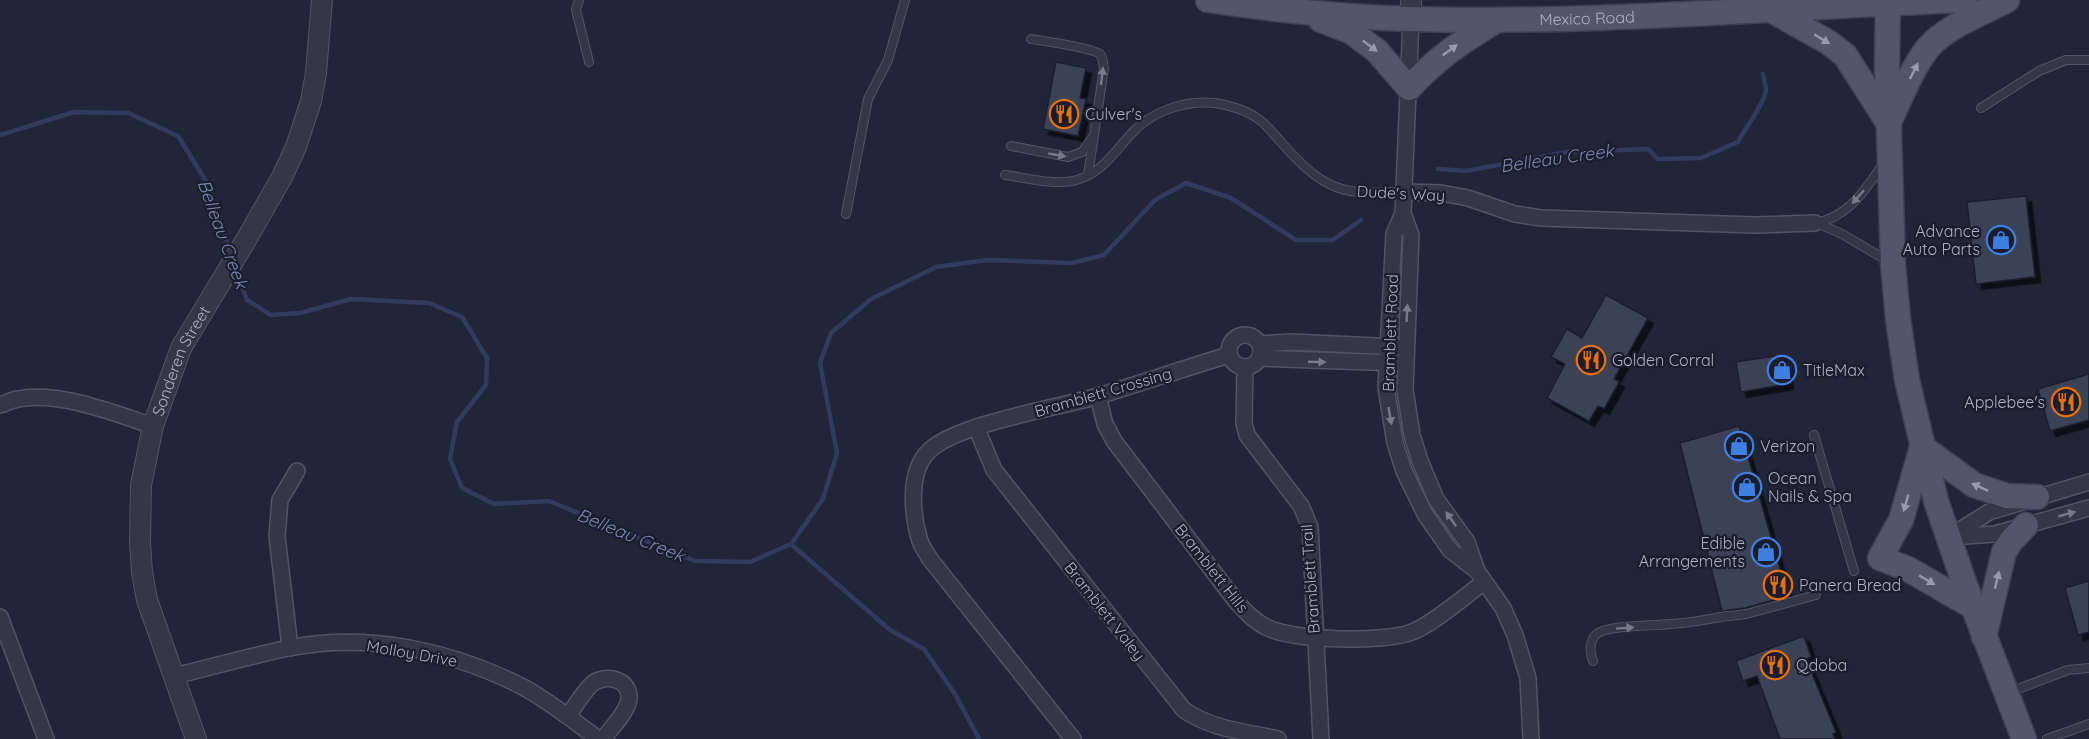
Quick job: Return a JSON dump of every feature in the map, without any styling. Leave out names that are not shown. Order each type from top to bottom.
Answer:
[{"type":"main road","name":"Mexico Road","points":[[1208,0],[1300,11],[1411,9],[1497,20],[1780,5],[1965,0]]},
{"type":"main road","points":[[1300,11],[1326,0]]},
{"type":"main road","points":[[1300,11],[1352,32],[1377,51],[1409,88],[1448,51],[1497,20],[1472,0]]},
{"type":"main road","points":[[1888,123],[1928,48],[1952,29],[2007,0]]},
{"type":"main road","points":[[1888,2],[1888,123],[1893,264],[1906,380],[1922,447],[1948,537],[1972,606],[2024,739]]},
{"type":"main road","points":[[1780,5],[1845,55],[1888,123]]},
{"type":"main road","points":[[1922,447],[1974,485],[2007,496],[2037,497]]},
{"type":"main road","points":[[1922,447],[1901,520],[1880,558],[1908,569],[1972,606]]},
{"type":"main road","points":[[1984,637],[2004,552],[2026,525]]},
{"type":"street","name":"Sonderen Street","points":[[196,739],[147,600],[142,572],[141,485],[153,426],[181,348],[282,177],[296,147],[311,101],[316,73],[322,0]]},
{"type":"street","name":"Bramblett Road","points":[[1411,9],[1403,213],[1394,234],[1386,388],[1395,443],[1415,495],[1425,514],[1450,550],[1480,576],[1503,608],[1528,678],[1531,739]]},
{"type":"street","name":"Dude's Way","points":[[1404,192],[1468,198],[1515,214],[1541,218],[1755,225],[1815,223]]},
{"type":"street","name":"Bramblett Road","points":[[1403,213],[1412,235],[1404,363],[1408,415],[1420,461],[1436,499],[1467,542],[1480,576]]},
{"type":"street","points":[[1259,351],[1250,335],[1238,336],[1229,345],[1229,355],[1233,363],[1245,367],[1251,366],[1259,351],[1292,342],[1405,347]]},
{"type":"street","points":[[1259,351],[1404,363]]},
{"type":"street","name":"Bramblett Crossing","points":[[1073,739],[930,559],[920,541],[915,518],[914,489],[918,465],[935,445],[976,427],[1098,396],[1229,355]]},
{"type":"street","name":"Bramblett Trail","points":[[1245,367],[1244,423],[1247,435],[1301,506],[1310,527],[1320,739]]},
{"type":"street","name":"Bramblett Hills","points":[[1098,396],[1105,424],[1114,441],[1243,609],[1250,617],[1268,628],[1290,635],[1315,639],[1397,636],[1411,633],[1422,627],[1480,576]]},
{"type":"street","points":[[0,405],[18,399],[58,400],[101,408],[153,426]]},
{"type":"street","name":"Bramblett Valey","points":[[976,427],[994,470],[1184,710],[1197,719],[1211,724],[1278,739]]},
{"type":"street","points":[[290,648],[277,536],[280,500],[297,471]]},
{"type":"street","points":[[1948,537],[1989,512],[2089,482]]},
{"type":"street","points":[[1948,537],[1995,534],[2089,508]]},
{"type":"street","points":[[0,617],[46,739]]},
{"type":"street","name":"Molloy Drive","points":[[174,676],[290,648],[325,644],[360,643],[421,651],[474,665],[524,688],[568,716],[598,739]]},
{"type":"street","points":[[568,716],[591,684],[600,679],[611,678],[621,682],[628,689],[627,706],[603,739]]},
{"type":"lane","points":[[579,0],[576,10],[589,62]]},
{"type":"lane","points":[[846,214],[868,99],[888,60],[905,0]]},
{"type":"lane","points":[[1031,39],[1099,54],[1103,60],[1104,68],[1088,175]]},
{"type":"lane","points":[[1981,108],[2039,71],[2066,60],[2089,60]]},
{"type":"lane","name":"Dude's Way","points":[[1005,175],[1055,183],[1077,180],[1104,164],[1148,119],[1169,108],[1214,103],[1249,113],[1262,121],[1288,151],[1326,183],[1338,188],[1369,192],[1404,192]]},
{"type":"lane","points":[[1011,146],[1068,157],[1082,152],[1094,135]]},
{"type":"lane","name":"Dude's Way","points":[[1815,223],[1840,215],[1852,204],[1889,156]]},
{"type":"lane","name":"Dude's Way","points":[[1815,223],[1842,234],[1893,264]]},
{"type":"lane","points":[[1814,435],[1854,571]]},
{"type":"lane","points":[[1593,661],[1590,646],[1594,637],[1600,632],[1746,614],[1816,595]]},
{"type":"lane","points":[[2007,693],[2068,670],[2089,669]]},
{"type":"lane","points":[[2047,739],[2089,724]]},
{"type":"building","name":"Culver's","points":[[1056,62],[1086,68],[1080,98],[1086,99],[1078,136],[1043,129]]},
{"type":"building","name":"Advance Auto Parts","points":[[2026,196],[2035,277],[1976,284],[1967,202]]},
{"type":"building","name":"Golden Corral","points":[[1606,295],[1648,318],[1614,379],[1619,382],[1604,409],[1598,406],[1589,421],[1547,398],[1565,364],[1551,357],[1567,329],[1582,338]]},
{"type":"building","points":[[1775,356],[1776,361],[1784,359],[1788,384],[1741,392],[1736,362]]},
{"type":"building","name":"Applebee's","points":[[2089,374],[2089,420],[2050,431],[2038,389]]},
{"type":"building","points":[[1739,426],[1788,596],[1745,608],[1722,611],[1680,443]]},
{"type":"building","points":[[2089,581],[2089,632],[2078,635],[2065,588]]},
{"type":"building","points":[[1804,636],[1811,657],[1806,659],[1836,732],[1833,734],[1835,739],[1780,739],[1757,676],[1743,681],[1736,661]]},
{"type":"waterway","name":"Belleau Creek","points":[[1438,169],[1466,171],[1567,152],[1648,149],[1658,159],[1701,158],[1738,142],[1765,94],[1763,74]]},
{"type":"waterway","name":"Belleau Creek","points":[[0,135],[74,112],[128,113],[178,136],[206,181],[231,253]]},
{"type":"waterway","name":"Belleau Creek","points":[[236,270],[247,300],[271,315],[300,313],[351,299],[429,303],[462,317],[487,358],[486,385],[457,422],[450,459],[462,488],[494,504],[549,501],[695,561],[750,562],[791,544],[823,499],[837,453],[820,363],[831,333],[871,299],[936,267],[987,260],[1072,263],[1104,255],[1155,200],[1186,183],[1231,198],[1296,240],[1333,240],[1361,220]]},
{"type":"waterway","points":[[791,544],[890,630],[924,649],[955,694],[979,739]]},
{"type":"place","name":"Culver's","points":[[1064,114]]},
{"type":"place","name":"Advance Auto Parts","points":[[2001,240]]},
{"type":"place","name":"Golden Corral","points":[[1591,360]]},
{"type":"place","name":"TitleMax","points":[[1782,370]]},
{"type":"place","name":"Applebee's","points":[[2066,402]]},
{"type":"place","name":"Verizon","points":[[1739,446]]},
{"type":"place","name":"Ocean Nails & Spa","points":[[1747,487]]},
{"type":"place","name":"Edible Arrangements","points":[[1766,552]]},
{"type":"place","name":"Panera Bread","points":[[1778,585]]},
{"type":"place","name":"Qdoba","points":[[1775,665]]}]
